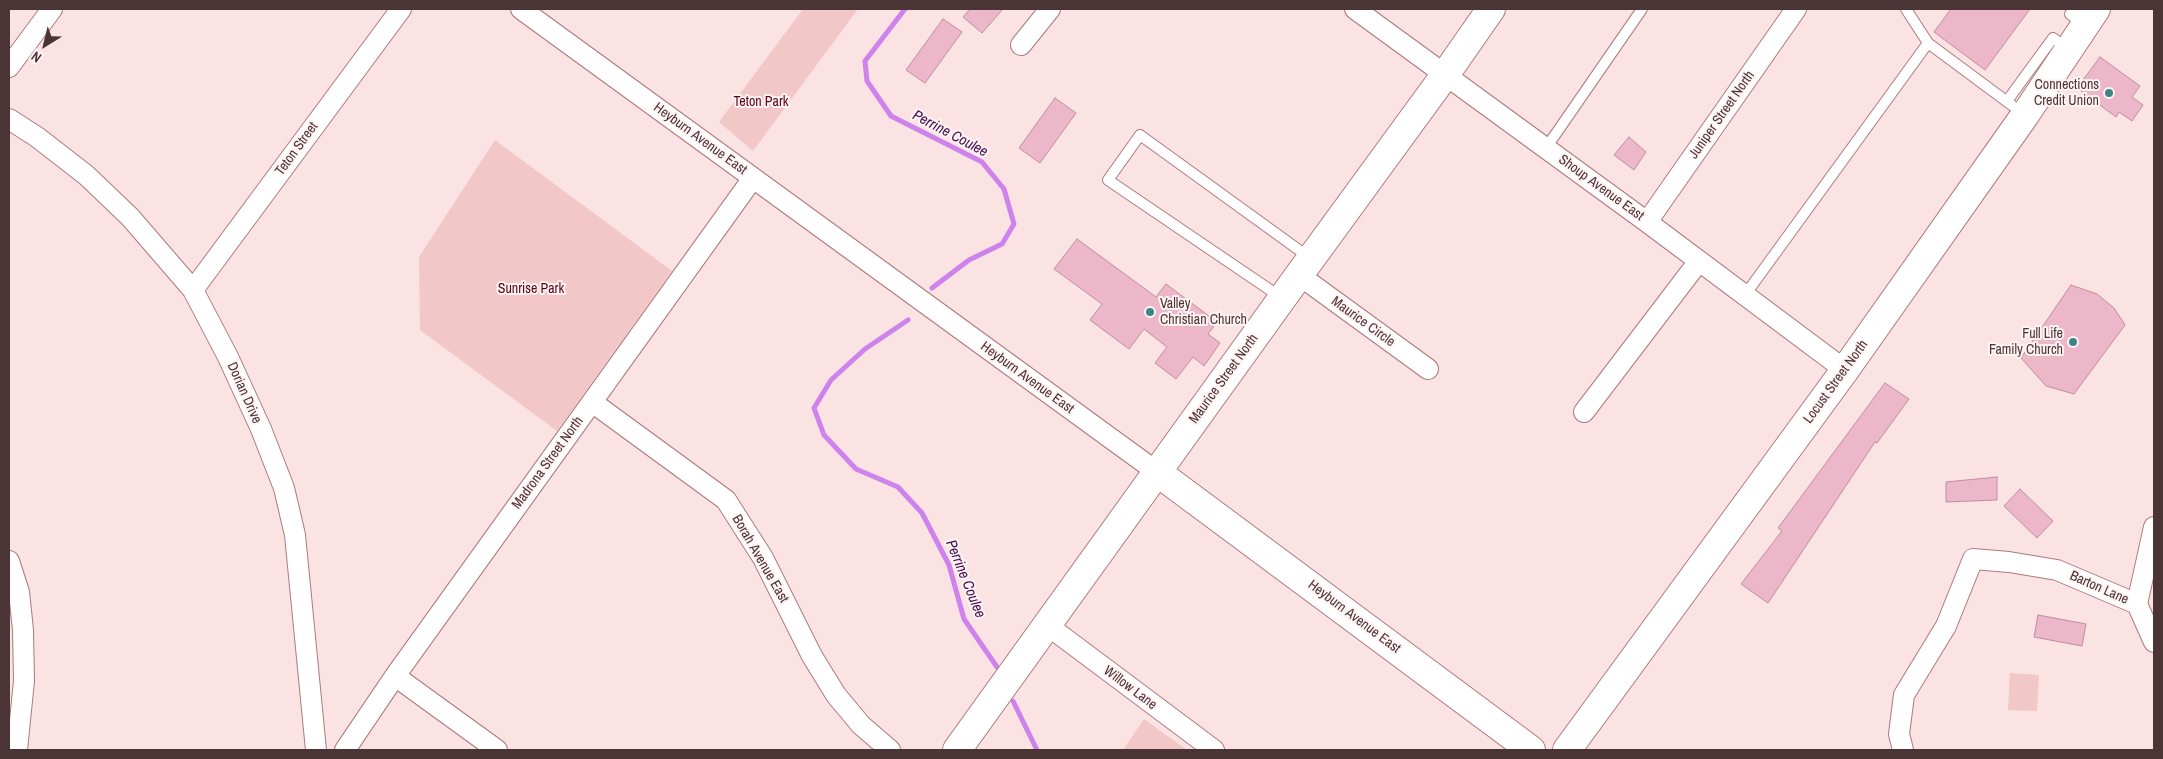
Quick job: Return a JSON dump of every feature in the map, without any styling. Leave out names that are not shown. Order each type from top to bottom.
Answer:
[{"type":"street","points":[[9,68],[52,9]]},
{"type":"street","name":"Teton Street","points":[[193,290],[401,9]]},
{"type":"street","name":"Heyburn Avenue East","points":[[521,9],[1156,472],[1531,750]]},
{"type":"street","points":[[1022,45],[1050,9]]},
{"type":"street","name":"Shoup Avenue East","points":[[1355,9],[1647,222],[1845,370]]},
{"type":"street","name":"Maurice Street North","points":[[957,750],[1305,266],[1446,75],[1491,9]]},
{"type":"street","name":"Juniper Street North","points":[[1647,222],[1796,9]]},
{"type":"street","name":"Locust Street North","points":[[1567,750],[1845,370],[2016,108],[2069,50],[2081,14]]},
{"type":"street","name":"Dorian Drive","points":[[9,119],[37,137],[86,175],[130,217],[193,290],[228,357],[261,429],[284,488],[295,535],[316,750]]},
{"type":"street","name":"Madrona Street North","points":[[345,750],[395,676],[753,178]]},
{"type":"street","points":[[1584,412],[1699,261]]},
{"type":"street","name":"Maurice Circle","points":[[1305,266],[1428,369]]},
{"type":"street","name":"Borah Avenue East","points":[[592,402],[726,500],[763,558],[812,656],[836,695],[861,725],[890,750]]},
{"type":"street","points":[[2137,604],[2154,527]]},
{"type":"street","name":"Barton Lane","points":[[1903,750],[1899,734],[1903,697],[1946,626],[1973,559],[2057,570],[2137,604],[2154,642]]},
{"type":"street","points":[[9,561],[19,592],[23,630],[24,681],[17,750]]},
{"type":"street","name":"Willow Lane","points":[[1047,625],[1214,750]]},
{"type":"street","points":[[395,676],[497,750]]},
{"type":"lane","points":[[1546,148],[1642,9]]},
{"type":"lane","points":[[1906,9],[1928,43],[2016,108]]},
{"type":"lane","points":[[1745,295],[1928,43]]},
{"type":"lane","points":[[1282,298],[1108,180],[1140,135],[1305,266]]},
{"type":"green space","name":"Teton Park","points":[[803,9],[858,9],[753,151],[719,122]]},
{"type":"green space","name":"Sunrise Park","points":[[495,140],[672,271],[557,431],[420,330],[419,257]]},
{"type":"green space","points":[[2010,673],[2039,675],[2037,711],[2008,710]]},
{"type":"green space","points":[[1144,719],[1187,750],[1123,750]]},
{"type":"building","points":[[970,9],[1003,9],[982,33],[963,17]]},
{"type":"building","points":[[1951,9],[2030,9],[1985,70],[1934,32]]},
{"type":"building","points":[[943,19],[962,32],[925,83],[906,70]]},
{"type":"building","name":"Connections Credit Union","points":[[2100,57],[2140,86],[2132,97],[2143,105],[2132,121],[2119,112],[2116,117],[2077,88]]},
{"type":"building","points":[[1055,98],[1076,113],[1040,163],[1019,148]]},
{"type":"building","points":[[1629,137],[1646,152],[1634,170],[1614,155]]},
{"type":"building","name":"Valley Christian Church","points":[[1077,239],[1156,297],[1166,284],[1217,322],[1208,334],[1220,343],[1204,366],[1193,357],[1176,379],[1155,363],[1167,347],[1144,329],[1129,349],[1090,320],[1102,304],[1054,269]]},
{"type":"building","name":"Full Life Family Church","points":[[2071,285],[2097,294],[2114,308],[2125,325],[2074,394],[2046,386],[2021,358]]},
{"type":"building","points":[[1885,383],[1909,399],[1877,443],[1875,442],[1768,603],[1741,584],[1782,531],[1778,528]]},
{"type":"building","points":[[1997,477],[1997,500],[1946,502],[1946,482]]},
{"type":"building","points":[[2020,489],[2053,521],[2037,538],[2004,506]]},
{"type":"building","points":[[2038,615],[2086,624],[2082,646],[2034,637]]},
{"type":"waterway","name":"Perrine Coulee","points":[[905,9],[865,61],[867,81],[891,116],[982,162],[1004,189],[1014,224],[1002,244],[969,260],[932,288]]},
{"type":"waterway","name":"Perrine Coulee","points":[[908,320],[865,349],[831,380],[814,408],[824,435],[856,469],[898,487],[922,513],[949,565],[964,619],[997,667]]},
{"type":"waterway","name":"Perrine Coulee","points":[[1013,701],[1037,750]]},
{"type":"place","name":"Connections Credit Union","points":[[2109,93]]},
{"type":"place","name":"Valley Christian Church","points":[[1150,312]]},
{"type":"place","name":"Full Life Family Church","points":[[2073,342]]}]
